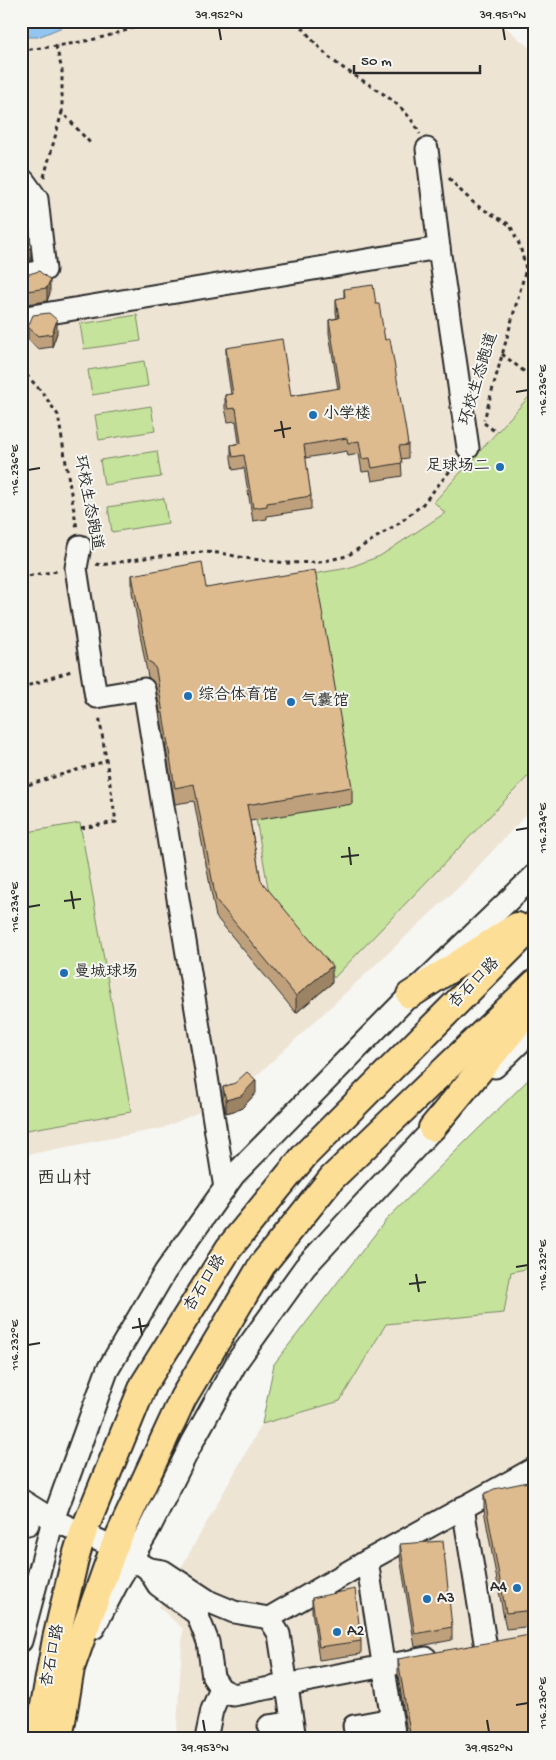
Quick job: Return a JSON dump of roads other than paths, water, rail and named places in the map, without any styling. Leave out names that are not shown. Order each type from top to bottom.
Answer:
[{"type":"main road","points":[[410,995],[535,915]]},
{"type":"main road","name":"杏石口路","points":[[38,1739],[56,1639],[83,1533],[144,1384],[229,1248],[305,1155],[535,924]]},
{"type":"main road","name":"杏石口路","points":[[59,1739],[71,1668],[131,1558],[183,1398],[262,1265],[332,1178],[535,983]]},
{"type":"main road","points":[[432,1128],[535,1002]]},
{"type":"street","points":[[427,149],[439,248],[468,448]]},
{"type":"street","points":[[21,182],[24,182],[38,200],[45,270],[21,276]]},
{"type":"street","points":[[21,315],[26,317],[439,248]]},
{"type":"street","points":[[80,546],[76,568],[96,697],[144,689],[224,1188]]},
{"type":"street","name":"杏石口路","points":[[21,1641],[52,1520],[107,1371],[165,1272],[234,1175],[410,995],[535,874]]},
{"type":"street","points":[[131,1558],[148,1531],[193,1441],[238,1360],[305,1267],[432,1128],[535,1028]]},
{"type":"street","points":[[26,1503],[52,1520],[83,1533],[131,1558],[163,1571],[210,1602],[234,1612],[269,1618],[366,1561],[535,1468]]},
{"type":"street","points":[[21,1526],[28,1524],[26,1503]]},
{"type":"street","points":[[131,1558],[158,1585],[197,1614],[208,1642],[213,1677],[220,1689],[233,1695],[383,1665],[477,1649],[463,1508]]},
{"type":"street","points":[[356,1739],[354,1726],[393,1729],[366,1561]]},
{"type":"street","points":[[269,1618],[279,1634],[294,1731],[269,1726]]},
{"type":"street","name":"杏石口路","points":[[71,1668],[72,1739]]},
{"type":"street","points":[[206,1739],[212,1710],[220,1689]]},
{"type":"water","points":[[21,21],[77,21],[38,37],[21,37]]},
{"type":"place","name":"小学楼","points":[[313,415]]},
{"type":"place","name":"足球场二","points":[[500,467]]},
{"type":"place","name":"综合体育馆","points":[[188,696]]},
{"type":"place","name":"气囊馆","points":[[291,702]]},
{"type":"place","name":"曼城球场","points":[[64,973]]},
{"type":"place","name":"A4","points":[[517,1588]]},
{"type":"place","name":"A3","points":[[427,1599]]},
{"type":"place","name":"A2","points":[[337,1632]]},
{"type":"district","name":"西山村","points":[[64,1179]]}]
